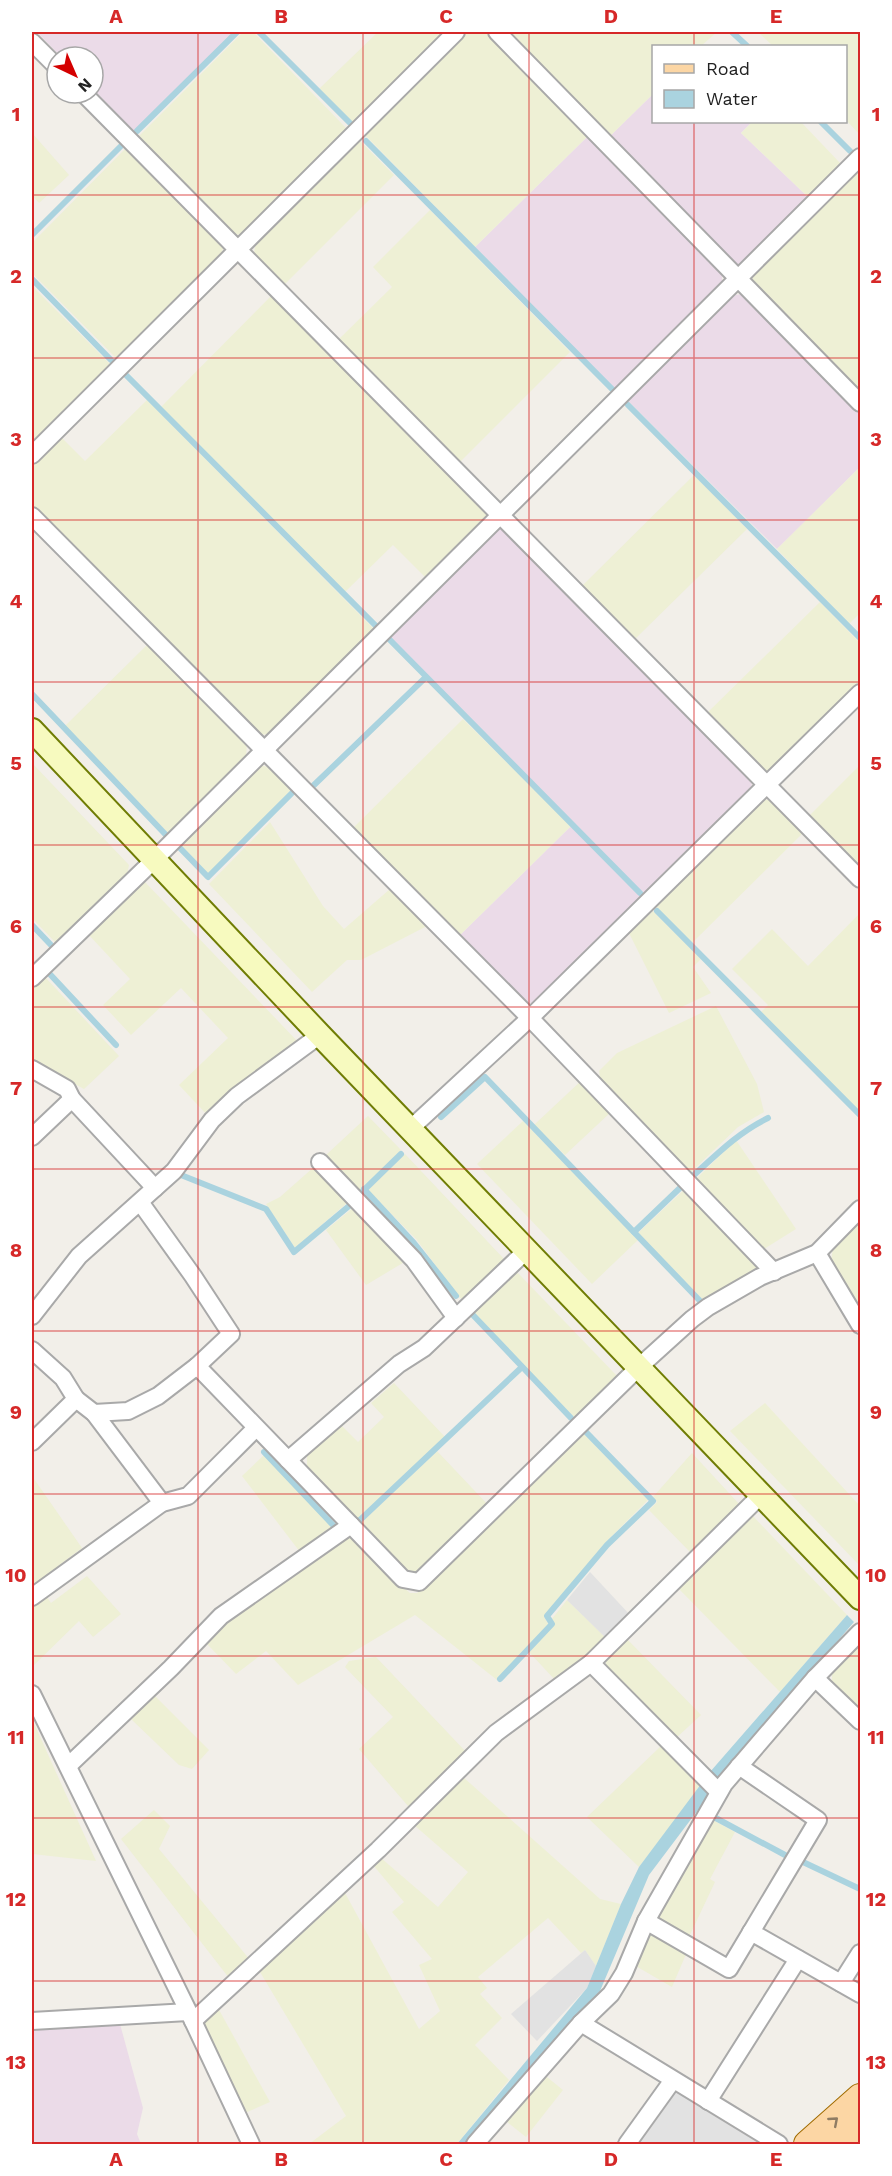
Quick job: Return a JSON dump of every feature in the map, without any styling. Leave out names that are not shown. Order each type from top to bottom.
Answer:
[{"type":"main road","points":[[807,2145],[861,2097]]},
{"type":"main road","points":[[837,2145],[861,2124]]},
{"type":"street","points":[[32,455],[456,32]]},
{"type":"street","points":[[497,32],[861,403]]},
{"type":"street","points":[[32,42],[45,55]]},
{"type":"street","points":[[95,105],[861,879]]},
{"type":"street","points":[[32,978],[155,859],[861,157]]},
{"type":"street","points":[[32,516],[530,1018],[774,1272]]},
{"type":"street","points":[[410,1129],[530,1018],[861,693]]},
{"type":"street","points":[[32,730],[320,1035],[861,1599]]},
{"type":"street","points":[[32,1316],[79,1256],[174,1171],[212,1120],[237,1096],[320,1035]]},
{"type":"street","points":[[32,1069],[67,1089],[72,1099],[154,1188]]},
{"type":"street","points":[[32,1137],[72,1099]]},
{"type":"street","points":[[320,1162],[414,1260],[456,1318]]},
{"type":"street","points":[[94,1413],[128,1412],[158,1396],[197,1366],[231,1334],[140,1202]]},
{"type":"street","points":[[197,1366],[403,1579],[419,1582],[639,1367],[708,1307],[760,1277],[817,1253],[861,1209]]},
{"type":"street","points":[[288,1460],[399,1364],[424,1348],[527,1250]]},
{"type":"street","points":[[817,1253],[861,1325]]},
{"type":"street","points":[[32,1350],[63,1378],[76,1399],[94,1413],[162,1503]]},
{"type":"street","points":[[32,1442],[76,1399]]},
{"type":"street","points":[[32,1597],[162,1503],[188,1496],[256,1428]]},
{"type":"street","points":[[32,2020],[190,2017],[378,1850],[496,1733],[591,1663],[762,1494]]},
{"type":"street","points":[[68,1766],[171,1668],[221,1616],[351,1525]]},
{"type":"street","points":[[475,2145],[581,2024],[611,1994],[624,1972],[646,1921],[713,1787],[739,1766],[815,1678],[861,1632]]},
{"type":"street","points":[[591,1663],[713,1787]]},
{"type":"street","points":[[815,1678],[861,1721]]},
{"type":"street","points":[[32,1698],[68,1766],[251,2145]]},
{"type":"street","points":[[646,1921],[729,1969],[818,1820],[739,1766]]},
{"type":"street","points":[[751,1932],[861,1994]]},
{"type":"street","points":[[841,1983],[861,1953]]},
{"type":"street","points":[[708,2101],[798,1959]]},
{"type":"street","points":[[581,2024],[779,2145]]},
{"type":"street","points":[[627,2145],[673,2080]]},
{"type":"shaded area","points":[[37,32],[233,32],[134,131],[105,101],[105,45],[49,45]]},
{"type":"shaded area","points":[[652,95],[652,123],[751,123],[741,133],[808,197],[741,264],[732,264],[608,138]]},
{"type":"shaded area","points":[[587,137],[722,275],[722,282],[615,390],[475,247]]},
{"type":"shaded area","points":[[743,294],[860,412],[860,467],[777,549],[628,401],[735,295]]},
{"type":"shaded area","points":[[497,529],[506,529],[751,779],[752,787],[644,894],[388,636]]},
{"type":"shaded area","points":[[571,826],[641,897],[534,1004],[524,1002],[459,936]]},
{"type":"shaded area","points":[[590,1572],[630,1615],[606,1638],[567,1600]]},
{"type":"shaded area","points":[[585,1950],[596,1966],[587,1988],[537,2041],[511,2014]]},
{"type":"shaded area","points":[[120,2024],[143,2108],[137,2134],[141,2144],[32,2144],[32,2028]]},
{"type":"shaded area","points":[[681,2091],[769,2144],[632,2144],[671,2095]]},
{"type":"green space","points":[[243,32],[253,32],[348,130],[242,234],[234,235],[137,138]]},
{"type":"green space","points":[[378,32],[447,32],[353,124],[319,89]]},
{"type":"green space","points":[[464,32],[488,32],[589,135],[475,247],[363,133]]},
{"type":"green space","points":[[505,32],[717,32],[702,45],[652,45],[652,95],[608,138]]},
{"type":"green space","points":[[758,32],[859,32],[860,135],[847,121],[847,45],[772,45]]},
{"type":"green space","points":[[751,123],[802,123],[841,164],[808,197],[741,133]]},
{"type":"green space","points":[[32,133],[69,175],[39,203],[32,195]]},
{"type":"green space","points":[[359,140],[394,175],[285,284],[254,253],[256,241]]},
{"type":"green space","points":[[127,147],[224,245],[221,255],[117,359],[32,273],[32,243]]},
{"type":"green space","points":[[858,170],[860,173],[860,392],[753,284],[752,275]]},
{"type":"green space","points":[[430,210],[570,352],[460,462],[338,340],[392,287],[373,267]]},
{"type":"green space","points":[[32,286],[111,365],[32,444]]},
{"type":"green space","points":[[273,294],[487,510],[487,519],[427,579],[393,545],[345,592],[161,407]]},
{"type":"green space","points":[[147,400],[375,630],[270,734],[258,735],[32,505],[32,464],[60,436],[85,461]]},
{"type":"green space","points":[[860,467],[860,613],[849,624],[777,549]]},
{"type":"green space","points":[[694,475],[747,529],[635,639],[582,586]]},
{"type":"green space","points":[[820,602],[860,643],[860,683],[771,772],[765,773],[707,713]]},
{"type":"green space","points":[[147,645],[247,743],[246,757],[169,834],[65,726]]},
{"type":"green space","points":[[463,719],[571,826],[459,936],[351,830]]},
{"type":"green space","points":[[32,763],[129,865],[127,875],[56,943],[32,918]]},
{"type":"green space","points":[[258,765],[269,767],[291,790],[208,874],[179,843]]},
{"type":"green space","points":[[860,765],[860,867],[809,816]]},
{"type":"green space","points":[[764,800],[772,800],[804,832],[692,943],[656,907]]},
{"type":"green space","points":[[270,822],[323,906],[344,929],[390,889],[427,926],[361,960],[347,960],[312,992],[209,884]]},
{"type":"green space","points":[[140,882],[145,882],[301,1045],[209,1117],[179,1085],[228,1038],[181,988],[131,1035],[103,1005],[130,979],[87,933]]},
{"type":"green space","points":[[653,911],[701,959],[693,967],[711,993],[669,1013],[629,933]]},
{"type":"green space","points":[[860,913],[860,1112],[761,1012],[768,1005],[732,969],[772,929],[808,966]]},
{"type":"green space","points":[[44,976],[119,1056],[84,1089],[32,1061],[32,988]]},
{"type":"green space","points":[[716,1006],[757,1084],[764,1112],[738,1127],[690,1173],[600,1078],[599,1071],[617,1053]]},
{"type":"green space","points":[[582,1080],[612,1111],[565,1155],[534,1125]]},
{"type":"green space","points":[[368,1116],[401,1150],[360,1191],[326,1155]]},
{"type":"green space","points":[[523,1121],[638,1240],[592,1284],[477,1164]]},
{"type":"green space","points":[[736,1140],[796,1229],[764,1249],[696,1179]]},
{"type":"green space","points":[[405,1154],[504,1259],[503,1267],[464,1301],[417,1240],[368,1190]]},
{"type":"green space","points":[[314,1167],[348,1202],[295,1248],[266,1204],[280,1197]]},
{"type":"green space","points":[[686,1188],[758,1264],[759,1272],[705,1302],[638,1233]]},
{"type":"green space","points":[[354,1207],[406,1261],[366,1285],[326,1230]]},
{"type":"green space","points":[[860,1219],[860,1313],[831,1263],[833,1246]]},
{"type":"green space","points":[[518,1273],[618,1377],[579,1422],[471,1312],[510,1276]]},
{"type":"green space","points":[[394,1383],[445,1437],[357,1520],[307,1468],[307,1456],[341,1425],[358,1442],[384,1417],[371,1403]]},
{"type":"green space","points":[[765,1403],[860,1506],[860,1566],[730,1431]]},
{"type":"green space","points":[[584,1434],[648,1500],[606,1542],[544,1617],[549,1625],[497,1680],[415,1615],[298,1685],[266,1651],[236,1674],[207,1644],[231,1619],[348,1538],[356,1539],[410,1593],[417,1593]]},
{"type":"green space","points":[[437,1451],[490,1507],[421,1574],[407,1574],[360,1524]]},
{"type":"green space","points":[[692,1453],[740,1505],[691,1553],[649,1510],[657,1502],[653,1497]]},
{"type":"green space","points":[[264,1455],[334,1529],[300,1552],[242,1476]]},
{"type":"green space","points":[[32,1476],[82,1548],[32,1586]]},
{"type":"green space","points":[[751,1514],[847,1615],[780,1692],[679,1589]]},
{"type":"green space","points":[[87,1576],[121,1614],[93,1637],[79,1621],[34,1665],[32,1660],[32,1604],[45,1594],[51,1603]]},
{"type":"green space","points":[[567,1600],[606,1638],[572,1672],[556,1681],[529,1652],[553,1625],[551,1620]]},
{"type":"green space","points":[[627,1639],[701,1715],[675,1739],[606,1669],[606,1660]]},
{"type":"green space","points":[[860,1639],[860,1712],[832,1684],[832,1673]]},
{"type":"green space","points":[[376,1657],[467,1753],[412,1805],[408,1806],[359,1749],[393,1717],[345,1667],[349,1661]]},
{"type":"green space","points":[[155,1696],[209,1750],[192,1769],[179,1765],[131,1719]]},
{"type":"green space","points":[[32,1719],[96,1861],[32,1854]]},
{"type":"green space","points":[[661,1746],[700,1787],[639,1867],[587,1817]]},
{"type":"green space","points":[[463,1777],[600,1899],[621,1904],[596,1966],[585,1950],[581,1953],[548,1918],[478,1977],[487,1988],[480,1994],[502,2018],[475,2045],[509,2080],[457,2144],[309,2144],[346,2116],[260,1972],[344,1891],[419,2029],[440,2011],[419,1965],[432,1959],[392,1912],[404,1902],[373,1865],[381,1858],[438,1907],[468,1872],[414,1825]]},
{"type":"green space","points":[[154,1810],[170,1826],[159,1849],[250,1960],[229,1978],[121,1839]]},
{"type":"green space","points":[[709,1818],[735,1832],[710,1879],[715,1882],[689,1937],[655,1918]]},
{"type":"green space","points":[[657,1934],[687,1952],[672,1987],[634,1965],[645,1936]]},
{"type":"green space","points":[[218,2008],[270,2102],[245,2113],[203,2025],[203,2021]]},
{"type":"green space","points":[[542,2073],[563,2090],[526,2137],[502,2118]]},
{"type":"water","points":[[847,1615],[854,1622],[722,1775],[649,1875],[600,1991],[550,2045],[469,2144],[457,2144],[587,1988],[621,1904],[639,1867],[710,1772]]},
{"type":"waterway","points":[[137,131],[237,32]]},
{"type":"waterway","points":[[259,32],[350,123]]},
{"type":"waterway","points":[[732,32],[746,45]]},
{"type":"waterway","points":[[822,123],[850,151]]},
{"type":"waterway","points":[[366,141],[612,389]]},
{"type":"waterway","points":[[32,235],[120,147]]},
{"type":"waterway","points":[[32,279],[111,360]]},
{"type":"waterway","points":[[126,375],[377,627]]},
{"type":"waterway","points":[[628,405],[860,638]]},
{"type":"waterway","points":[[389,639],[640,893]]},
{"type":"waterway","points":[[314,785],[426,677]]},
{"type":"waterway","points":[[32,694],[166,835]]},
{"type":"waterway","points":[[179,847],[208,877],[292,793]]},
{"type":"waterway","points":[[657,911],[860,1115]]},
{"type":"waterway","points":[[32,925],[51,945]]},
{"type":"waterway","points":[[47,971],[116,1045]]},
{"type":"waterway","points":[[441,1117],[485,1077],[703,1304]]},
{"type":"waterway","points":[[694,1175],[738,1136],[768,1118]]},
{"type":"waterway","points":[[363,1191],[401,1154]]},
{"type":"waterway","points":[[176,1173],[266,1209],[294,1252],[349,1206]]},
{"type":"waterway","points":[[634,1232],[682,1186]]},
{"type":"waterway","points":[[364,1189],[414,1243],[456,1296]]},
{"type":"waterway","points":[[472,1314],[571,1418]]},
{"type":"waterway","points":[[360,1520],[522,1367]]},
{"type":"waterway","points":[[500,1679],[552,1624],[547,1616],[607,1545],[653,1501],[586,1432]]},
{"type":"waterway","points":[[264,1452],[333,1525]]},
{"type":"waterway","points":[[712,1816],[785,1855]]},
{"type":"waterway","points":[[803,1862],[860,1889]]}]
